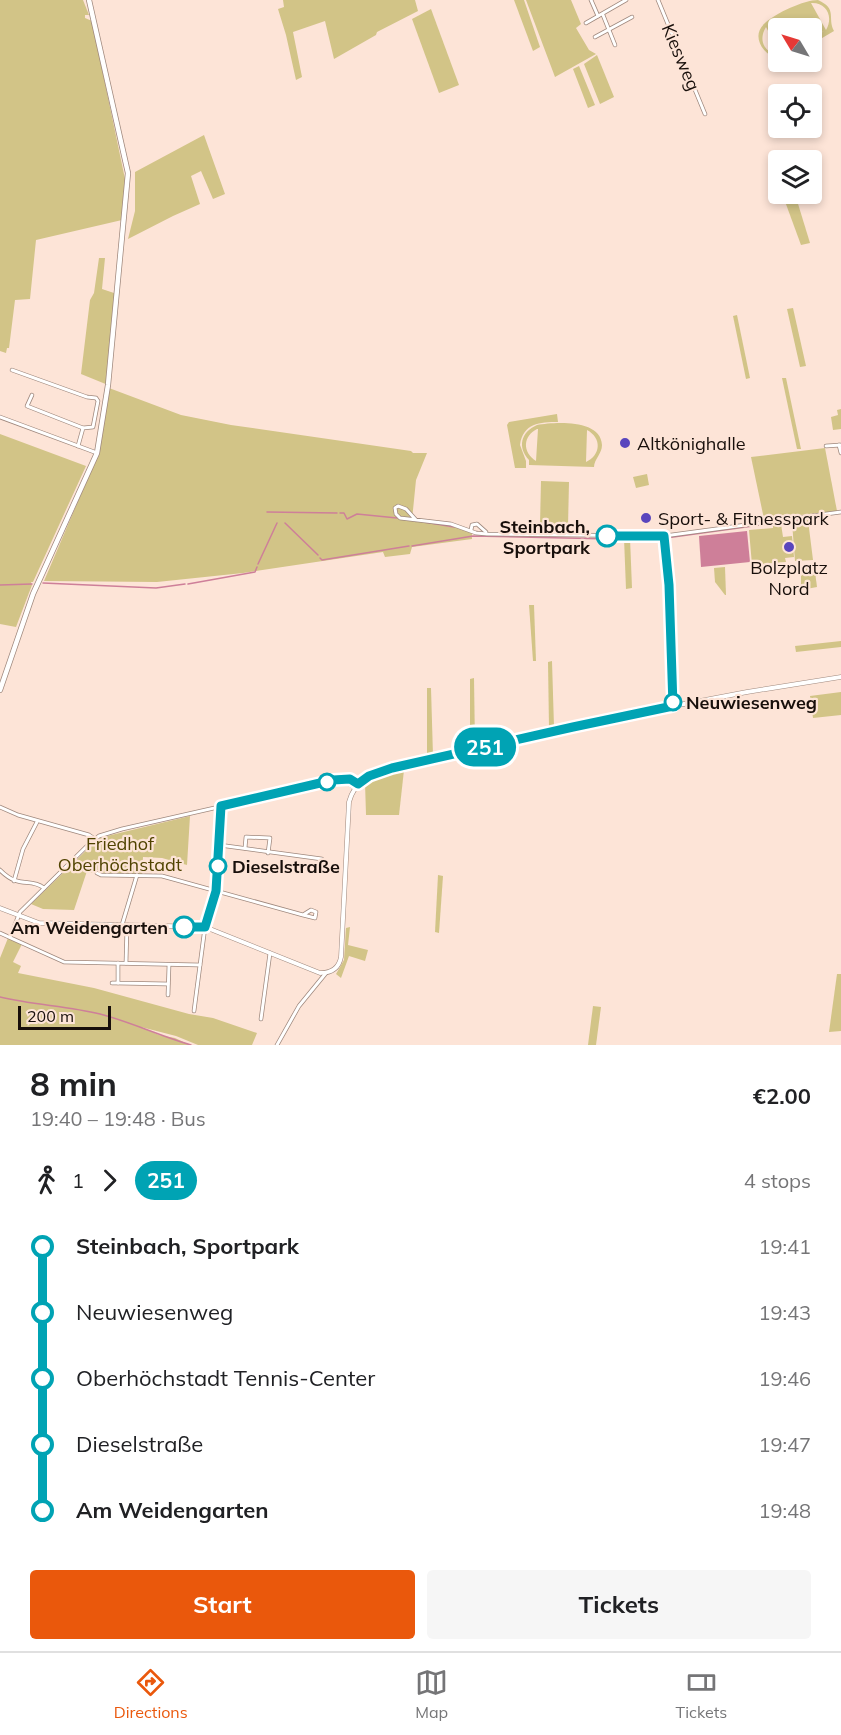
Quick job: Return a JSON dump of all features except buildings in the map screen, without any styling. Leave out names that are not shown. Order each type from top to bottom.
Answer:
[{"type":"main road","points":[[0,690],[39,580],[97,453],[108,385],[128,173],[89,0]]},
{"type":"street","points":[[591,0],[598,16]]},
{"type":"street","points":[[586,23],[626,0]]},
{"type":"street","name":"Kiesweg","points":[[658,0],[705,114]]},
{"type":"street","points":[[603,15],[615,45]]},
{"type":"street","points":[[595,37],[632,17]]},
{"type":"street","points":[[12,370],[77,394],[96,398],[98,401],[95,423],[89,428],[82,428],[27,406],[32,395]]},
{"type":"street","points":[[0,417],[97,453]]},
{"type":"street","points":[[78,447],[82,428]]},
{"type":"street","points":[[826,446],[840,445],[841,453]]},
{"type":"street","points":[[416,520],[404,507],[397,506],[395,512],[400,518],[416,520],[451,524],[476,533],[487,534],[664,536],[841,512]]},
{"type":"street","points":[[471,530],[472,525],[477,525],[487,534]]},
{"type":"street","points":[[664,536],[669,585],[673,706]]},
{"type":"street","points":[[0,908],[39,923],[205,927],[320,973],[326,973],[335,970],[342,957],[349,807],[356,786],[369,776],[392,768],[673,706],[841,677]]},
{"type":"street","points":[[10,937],[18,915],[95,839],[106,833],[343,780],[356,786]]},
{"type":"street","points":[[194,1011],[205,927],[216,891],[221,806]]},
{"type":"street","points":[[0,807],[37,821],[89,835],[95,839]]},
{"type":"street","points":[[14,881],[22,849],[37,821]]},
{"type":"street","points":[[245,849],[246,837],[270,838],[268,852]]},
{"type":"street","points":[[219,845],[322,858]]},
{"type":"street","points":[[0,870],[14,881],[37,884],[44,888]]},
{"type":"street","points":[[97,873],[162,876],[303,915]]},
{"type":"street","points":[[126,963],[125,925],[137,875]]},
{"type":"street","points":[[0,933],[64,962],[200,965]]},
{"type":"street","points":[[261,1019],[270,952]]},
{"type":"street","points":[[118,963],[118,983]]},
{"type":"street","points":[[168,996],[169,964]]},
{"type":"street","points":[[277,1045],[299,1006],[326,973]]},
{"type":"street","points":[[112,983],[168,984]]},
{"type":"green space","points":[[0,0],[83,0],[89,15],[85,15],[85,18],[92,21],[125,179],[122,220],[36,240],[30,299],[15,300],[9,348],[6,353],[0,351]]},
{"type":"green space","points":[[283,0],[415,0],[418,11],[377,32],[376,35],[334,59],[325,21],[293,32],[302,77],[296,80],[278,9],[284,7]]},
{"type":"green space","points":[[514,0],[524,0],[540,47],[533,51]]},
{"type":"green space","points":[[526,0],[571,0],[581,24],[576,28],[589,50],[596,54],[555,77]]},
{"type":"green space","points":[[818,0],[824,3],[830,10],[834,31],[822,38],[824,31],[822,32],[822,23],[826,30],[829,15],[824,7],[816,3],[811,3],[819,18],[772,18],[798,5]]},
{"type":"green space","points":[[431,9],[459,85],[439,93],[412,19]]},
{"type":"green space","points":[[768,21],[768,31],[766,27],[763,41],[768,53],[762,47],[758,37]]},
{"type":"green space","points":[[597,55],[614,97],[600,104],[584,64]]},
{"type":"green space","points":[[579,66],[595,105],[588,108],[573,69]]},
{"type":"green space","points":[[204,135],[225,194],[213,199],[201,171],[191,176],[200,204],[128,239],[135,211],[135,172]]},
{"type":"green space","points":[[786,204],[798,204],[810,243],[801,245]]},
{"type":"green space","points":[[99,258],[105,258],[102,289],[117,294],[108,385],[81,374],[90,300],[94,293]]},
{"type":"green space","points":[[793,308],[806,366],[800,367],[787,309]]},
{"type":"green space","points":[[737,315],[750,378],[746,379],[733,316]]},
{"type":"green space","points":[[782,378],[786,378],[801,449],[797,449]]},
{"type":"green space","points":[[109,388],[181,415],[231,425],[413,453],[427,453],[416,480],[412,520],[455,526],[472,531],[472,539],[412,547],[410,554],[385,557],[383,552],[243,573],[157,582],[44,581],[99,452]]},
{"type":"green space","points":[[841,409],[841,429],[833,430],[831,417],[838,415],[837,410]]},
{"type":"green space","points":[[557,414],[558,422],[539,423],[525,432],[520,445],[526,468],[515,468],[507,425],[509,422]]},
{"type":"green space","points":[[565,423],[586,426],[594,430],[600,437],[602,445],[594,467],[529,465],[522,440],[537,425]],"holes":[[[538,429],[536,461],[528,453],[526,444],[529,436]],[[587,430],[595,437],[598,446],[595,455],[586,462]]]},
{"type":"green space","points":[[0,434],[86,466],[33,582],[31,582],[32,585],[16,627],[0,624]]},
{"type":"green space","points":[[825,448],[837,511],[764,519],[751,457]]},
{"type":"green space","points":[[647,474],[649,485],[636,488],[633,477]]},
{"type":"green space","points":[[541,481],[569,482],[568,526],[540,525]]},
{"type":"green space","points":[[808,520],[813,560],[795,561],[792,522]]},
{"type":"green space","points":[[781,524],[783,537],[792,536],[794,557],[785,558],[786,562],[752,565],[749,530],[773,528],[773,525]]},
{"type":"green space","points":[[624,538],[630,538],[632,588],[626,589]]},
{"type":"green space","points":[[814,564],[817,587],[801,590],[801,565]]},
{"type":"green space","points":[[725,567],[726,595],[715,582],[714,568]]},
{"type":"green space","points":[[529,605],[534,605],[536,661],[533,661]]},
{"type":"green space","points":[[841,641],[841,647],[796,652],[795,646]]},
{"type":"green space","points":[[552,661],[554,727],[549,728],[548,662]]},
{"type":"green space","points":[[474,678],[475,746],[470,747],[470,679]]},
{"type":"green space","points":[[427,688],[431,688],[433,756],[427,757]]},
{"type":"green space","points":[[841,692],[841,715],[813,718],[810,696]]},
{"type":"green space","points":[[404,770],[399,815],[366,815],[365,782],[375,776]]},
{"type":"green space","name":"Friedhof Oberhöchstadt","points":[[190,816],[187,865],[162,858],[143,857],[142,874],[87,871],[74,910],[43,909],[31,904],[97,840]]},
{"type":"green space","points":[[438,875],[443,876],[439,933],[435,932]]},
{"type":"green space","points":[[350,927],[348,945],[368,950],[365,961],[349,956],[341,978],[336,974],[344,960],[346,928]]},
{"type":"green space","points":[[8,938],[22,944],[13,962],[21,966],[18,973],[94,988],[189,1014],[213,1018],[257,1033],[252,1045],[198,1045],[176,1036],[141,1027],[190,1045],[0,1045],[0,958]]},
{"type":"green space","points":[[837,974],[841,974],[841,1031],[829,1032]]},
{"type":"green space","points":[[593,1006],[601,1007],[596,1045],[588,1045]]},
{"type":"shaded area","points":[[747,531],[750,562],[701,567],[699,536]]},
{"type":"waterway","points":[[267,512],[337,513]]},
{"type":"waterway","points":[[340,513],[344,513],[347,519],[357,514],[397,518]]},
{"type":"waterway","points":[[666,538],[805,519]]},
{"type":"waterway","points":[[424,522],[454,527]]},
{"type":"waterway","points":[[258,564],[277,523]]},
{"type":"waterway","points":[[285,523],[318,555]]},
{"type":"waterway","points":[[412,546],[473,536],[658,540]]},
{"type":"waterway","points":[[320,558],[322,560],[409,546]]},
{"type":"waterway","points":[[188,584],[255,572],[257,567]]},
{"type":"waterway","points":[[43,583],[156,588],[185,584]]},
{"type":"waterway","points":[[0,585],[32,584]]},
{"type":"waterway","points":[[0,997],[100,1014],[191,1045]]},
{"type":"bus line","name":"251","points":[[184,927],[205,927],[216,891],[221,806],[333,780],[350,779],[358,784],[375,773],[392,768],[673,706],[669,585],[664,536],[607,536]]},
{"type":"place","name":"Altkönighalle","points":[[625,443]]},
{"type":"place","name":"Sport- & Fitnesspark","points":[[646,518]]},
{"type":"place","name":"Steinbach, Sportpark","points":[[607,536]]},
{"type":"place","name":"Bolzplatz Nord","points":[[789,547]]},
{"type":"place","name":"Neuwiesenweg","points":[[673,702]]},
{"type":"place","name":"Dieselstraße","points":[[218,866]]},
{"type":"place","name":"Am Weidengarten","points":[[184,927]]}]
